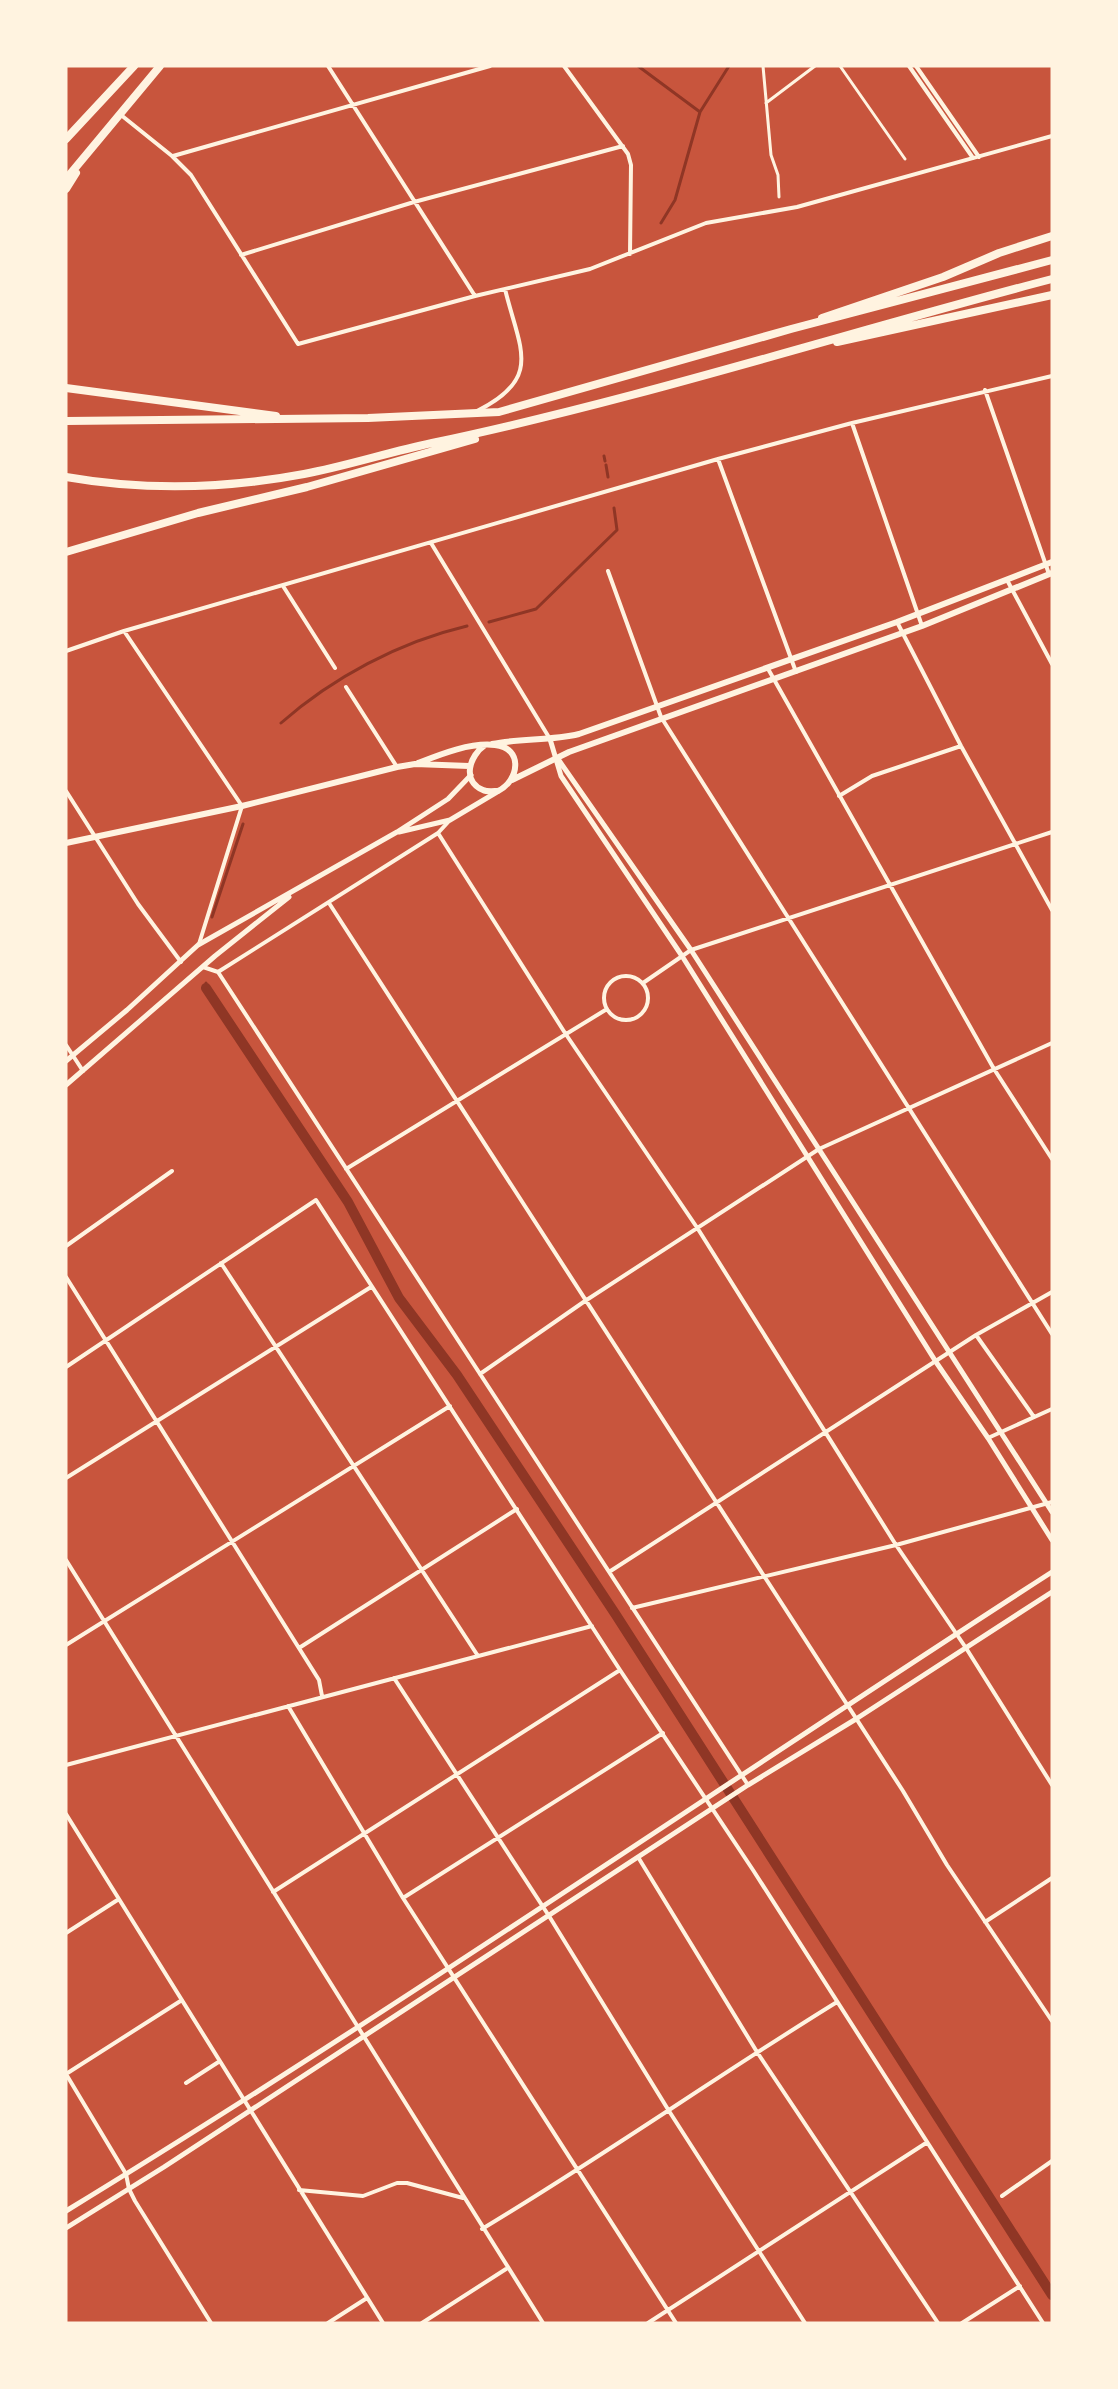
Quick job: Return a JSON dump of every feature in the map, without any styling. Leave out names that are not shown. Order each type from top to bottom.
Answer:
[{"type":"highway","points":[[66,139],[134,66]]},
{"type":"highway","points":[[66,179],[81,164],[160,66]]},
{"type":"highway","points":[[66,189],[81,164]]},
{"type":"highway","points":[[791,329],[1052,236]]},
{"type":"highway","points":[[66,421],[470,415],[515,409],[791,329],[1052,260]]},
{"type":"highway","points":[[66,552],[198,513],[383,466],[528,422],[1052,279]]},
{"type":"highway","points":[[789,352],[1052,295]]},
{"type":"highway","points":[[66,388],[295,419]]},
{"type":"highway","points":[[66,477],[153,488],[246,483],[306,474],[528,422]]},
{"type":"main road","points":[[66,843],[242,806],[415,764],[453,751],[515,739],[550,739],[579,734],[897,622],[1049,564]]},
{"type":"main road","points":[[512,780],[516,774],[515,760],[507,749],[489,745],[474,755],[469,766],[475,784],[483,790],[498,791],[512,780],[556,758],[661,717],[774,680],[922,626],[1050,574]]},
{"type":"main road","points":[[415,764],[469,766]]},
{"type":"street","points":[[328,66],[475,296]]},
{"type":"street","points":[[172,156],[490,66]]},
{"type":"street","points":[[564,66],[623,147],[631,165],[630,254]]},
{"type":"street","points":[[763,66],[771,155],[778,175],[779,197]]},
{"type":"street","points":[[766,103],[815,66]]},
{"type":"street","points":[[840,66],[905,159]]},
{"type":"street","points":[[909,66],[973,158]]},
{"type":"street","points":[[916,66],[979,156]]},
{"type":"street","points":[[120,115],[172,156],[195,181],[298,344],[475,296],[580,272],[705,223],[797,207],[1052,136]]},
{"type":"street","points":[[242,255],[414,202],[623,147]]},
{"type":"street","points":[[470,415],[500,398],[517,382],[523,360],[505,289]]},
{"type":"street","points":[[66,651],[124,631],[718,459],[852,423],[1052,376]]},
{"type":"street","points":[[985,390],[1049,564],[1050,574]]},
{"type":"street","points":[[852,423],[922,626]]},
{"type":"street","points":[[718,459],[796,672]]},
{"type":"street","points":[[431,543],[550,739],[561,776],[682,956],[936,1362],[988,1438],[1052,1540]]},
{"type":"street","points":[[608,571],[661,717],[1052,1335]]},
{"type":"street","points":[[1007,579],[1052,664]]},
{"type":"street","points":[[283,586],[335,668]]},
{"type":"street","points":[[897,622],[961,746],[1052,910]]},
{"type":"street","points":[[124,631],[242,806],[233,842],[198,945]]},
{"type":"street","points":[[767,666],[994,1069],[1052,1159]]},
{"type":"street","points":[[346,687],[397,767]]},
{"type":"street","points":[[840,796],[872,777],[961,746]]},
{"type":"street","points":[[556,758],[691,950],[999,1431],[1049,1503],[1052,1512]]},
{"type":"street","points":[[66,1061],[182,963],[198,945],[262,906],[292,894],[397,832],[448,799],[471,775]]},
{"type":"street","points":[[66,791],[97,836],[138,904],[182,963]]},
{"type":"street","points":[[218,972],[438,833],[450,820],[498,791]]},
{"type":"street","points":[[397,832],[450,820]]},
{"type":"street","points":[[643,983],[691,950],[1052,832]]},
{"type":"street","points":[[438,833],[565,1033],[698,1229],[896,1545],[966,1648],[1052,1785]]},
{"type":"street","points":[[66,1085],[292,894]]},
{"type":"street","points":[[329,903],[714,1503],[763,1575],[985,1922],[1052,2021]]},
{"type":"street","points":[[203,967],[218,972],[748,1785]]},
{"type":"street","points":[[630,976],[643,983],[647,1005],[638,1016],[631,1019],[617,1018],[607,1009],[604,1003],[606,989],[615,978],[630,976]]},
{"type":"street","points":[[346,1169],[607,1009]]},
{"type":"street","points":[[480,1374],[585,1301],[819,1149],[1052,1043]]},
{"type":"street","points":[[66,1045],[83,1071]]},
{"type":"street","points":[[66,1246],[172,1171]]},
{"type":"street","points":[[66,1366],[316,1200],[620,1670],[713,1809],[1043,2323]]},
{"type":"street","points":[[221,1263],[478,1656]]},
{"type":"street","points":[[66,1277],[319,1680],[322,1696]]},
{"type":"street","points":[[66,1478],[371,1287]]},
{"type":"street","points":[[609,1572],[976,1335],[1052,1292]]},
{"type":"street","points":[[976,1335],[1034,1417]]},
{"type":"street","points":[[66,1646],[450,1406]]},
{"type":"street","points":[[988,1438],[999,1431],[1052,1409]]},
{"type":"street","points":[[632,1608],[896,1545],[1049,1503]]},
{"type":"street","points":[[299,1648],[517,1509]]},
{"type":"street","points":[[66,1560],[364,2036],[506,2269],[543,2323]]},
{"type":"street","points":[[66,2211],[448,1968],[742,1776],[846,1704],[1052,1572]]},
{"type":"street","points":[[66,2228],[748,1785],[856,1719],[1052,1592]]},
{"type":"street","points":[[66,1765],[592,1626]]},
{"type":"street","points":[[273,1892],[620,1670]]},
{"type":"street","points":[[394,1678],[542,1905],[669,2111],[806,2323]]},
{"type":"street","points":[[288,1706],[363,1833],[577,2172],[676,2323]]},
{"type":"street","points":[[404,1898],[663,1733]]},
{"type":"street","points":[[66,1814],[383,2323]]},
{"type":"street","points":[[638,1857],[757,2052],[938,2323]]},
{"type":"street","points":[[985,1922],[1052,1878]]},
{"type":"street","points":[[66,1932],[119,1899]]},
{"type":"street","points":[[182,2000],[66,2074],[126,2174],[129,2189],[211,2323]]},
{"type":"street","points":[[482,2229],[577,2172],[757,2052],[837,2002]]},
{"type":"street","points":[[186,2082],[220,2061]]},
{"type":"street","points":[[648,2323],[926,2143]]},
{"type":"street","points":[[1002,2196],[1052,2161]]},
{"type":"street","points":[[299,2190],[363,2196],[397,2183],[407,2183],[464,2199]]},
{"type":"street","points":[[422,2323],[506,2269]]},
{"type":"street","points":[[962,2323],[1020,2286]]},
{"type":"street","points":[[328,2323],[368,2298]]},
{"type":"waterway","points":[[638,66],[700,112]]},
{"type":"waterway","points":[[661,223],[675,200],[700,112],[729,66]]},
{"type":"waterway","points":[[604,456],[605,461]]},
{"type":"waterway","points":[[606,465],[608,477]]},
{"type":"waterway","points":[[489,622],[536,609],[617,530],[614,508]]},
{"type":"waterway","points":[[281,723],[322,691],[368,664],[416,642],[467,626]]},
{"type":"waterway","points":[[212,917],[243,824]]},
{"type":"waterway","points":[[206,983],[206,988]]},
{"type":"waterway","points":[[206,988],[348,1202],[399,1298],[457,1375],[616,1615],[1052,2295]]}]
